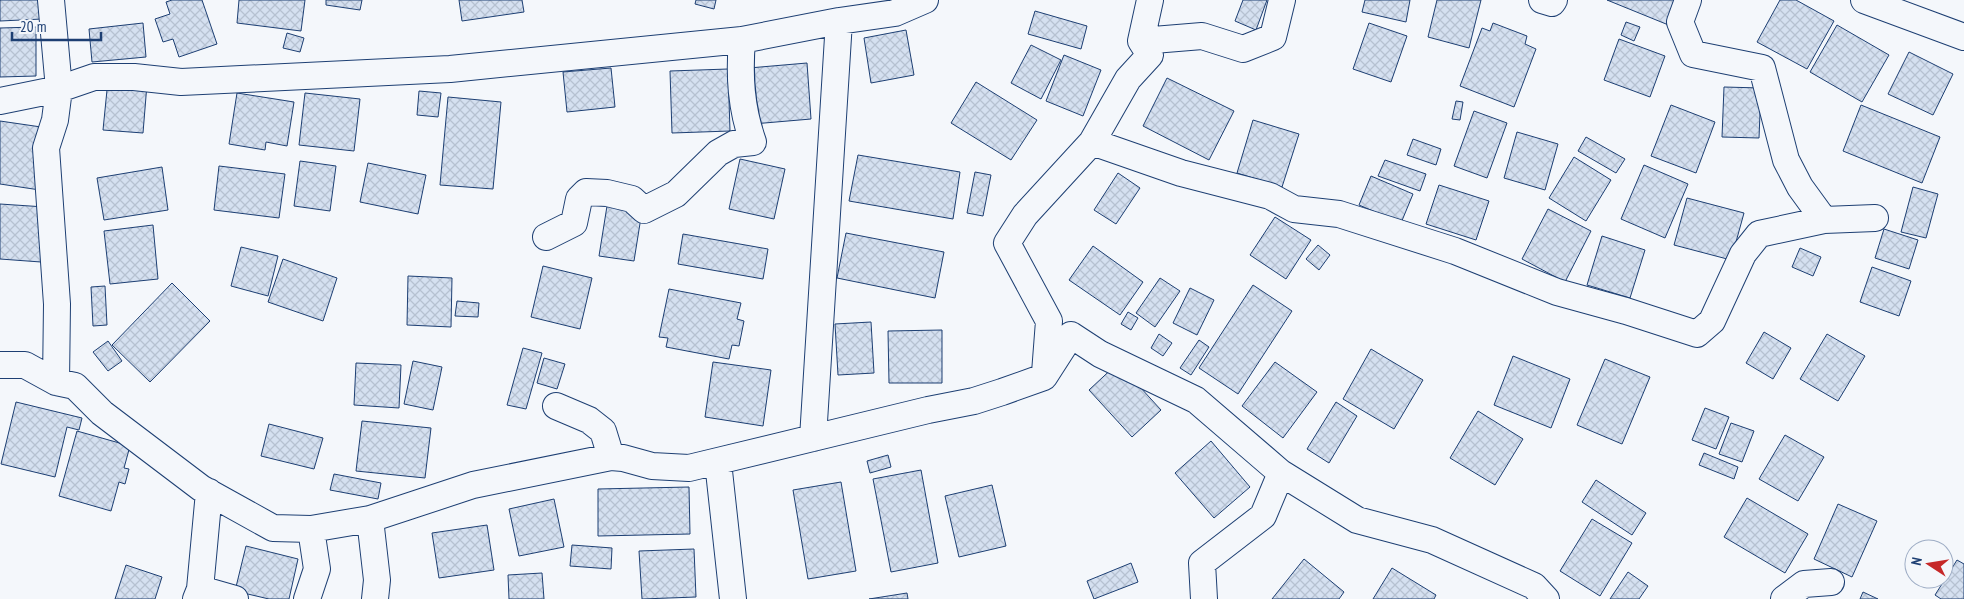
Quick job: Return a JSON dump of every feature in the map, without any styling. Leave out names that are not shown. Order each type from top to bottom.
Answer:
[{"type":"street","points":[[51,0],[59,89],[55,120],[46,148],[58,304],[56,382]]},
{"type":"street","points":[[0,101],[59,89],[94,77],[134,77],[181,82],[450,69],[742,40],[838,21],[895,13],[925,0]]},
{"type":"street","points":[[1044,376],[1049,320],[1007,243],[1025,215],[1092,142],[1128,79],[1150,54],[1141,41],[1150,0]]},
{"type":"street","points":[[1141,41],[1202,36],[1243,49],[1273,37],[1282,0]]},
{"type":"street","points":[[1542,0],[1552,3],[1554,0]]},
{"type":"street","points":[[1688,0],[1680,22],[1693,54],[1762,68],[1786,160],[1800,187],[1824,220]]},
{"type":"street","points":[[1864,0],[1964,37]]},
{"type":"street","points":[[813,438],[838,21]]},
{"type":"street","points":[[546,237],[574,223],[579,199],[586,192],[607,193],[632,199],[644,210],[676,194],[718,153],[734,144],[753,142],[745,118],[740,73],[742,40]]},
{"type":"street","points":[[1092,142],[1181,173],[1270,196],[1294,209],[1339,214],[1455,251],[1557,292],[1626,311],[1697,334],[1712,321],[1744,254],[1759,234],[1824,220],[1875,218]]},
{"type":"street","points":[[0,365],[25,365],[56,382],[75,386],[102,413],[209,492],[273,528],[311,529],[370,519],[473,485],[611,457],[623,458],[652,466],[689,468],[928,410],[974,401],[1044,376],[1071,335],[1100,354],[1196,400],[1281,473],[1357,520],[1432,540],[1534,586],[1546,599]]},
{"type":"street","points":[[556,406],[589,420],[603,431],[611,457]]},
{"type":"street","points":[[718,462],[733,599]]},
{"type":"street","points":[[1204,599],[1202,563],[1263,516],[1281,473]]},
{"type":"street","points":[[209,492],[198,594],[235,599]]},
{"type":"street","points":[[370,519],[377,580],[375,599]]},
{"type":"street","points":[[307,599],[317,569],[311,529]]},
{"type":"street","points":[[1784,599],[1804,584],[1831,582]]},
{"type":"building","points":[[0,0],[41,0],[42,19],[0,21]]},
{"type":"building","points":[[172,0],[202,0],[217,44],[179,57],[173,39],[163,42],[155,19],[170,14],[166,2]]},
{"type":"building","points":[[239,0],[305,0],[301,31],[237,23]]},
{"type":"building","points":[[326,0],[362,0],[360,10],[326,5]]},
{"type":"building","points":[[459,0],[522,0],[524,12],[462,21]]},
{"type":"building","points":[[696,0],[716,0],[714,9],[695,4]]},
{"type":"building","points":[[1243,0],[1267,0],[1256,30],[1235,21]]},
{"type":"building","points":[[1365,0],[1410,0],[1406,22],[1362,12]]},
{"type":"building","points":[[1437,0],[1481,0],[1469,48],[1428,37]]},
{"type":"building","points":[[1607,0],[1681,0],[1671,26]]},
{"type":"building","points":[[1780,0],[1796,0],[1834,21],[1807,69],[1757,42]]},
{"type":"building","points":[[1035,11],[1087,26],[1081,49],[1028,34]]},
{"type":"building","points":[[1626,22],[1640,27],[1634,41],[1621,35]]},
{"type":"building","points":[[143,23],[146,57],[92,62],[89,29]]},
{"type":"building","points":[[1369,23],[1407,36],[1391,82],[1353,69]]},
{"type":"building","points":[[1493,23],[1527,36],[1525,44],[1536,49],[1514,107],[1460,86],[1482,28],[1490,31]]},
{"type":"building","points":[[1837,25],[1889,55],[1862,102],[1810,72]]},
{"type":"building","points":[[36,27],[36,76],[0,77],[0,28]]},
{"type":"building","points":[[906,30],[914,75],[871,83],[864,38]]},
{"type":"building","points":[[287,33],[304,38],[300,52],[283,48]]},
{"type":"building","points":[[1619,39],[1665,56],[1650,97],[1604,80]]},
{"type":"building","points":[[1031,45],[1061,60],[1041,99],[1011,83]]},
{"type":"building","points":[[1909,52],[1953,74],[1933,115],[1888,94]]},
{"type":"building","points":[[1064,55],[1101,70],[1083,116],[1046,101]]},
{"type":"building","points":[[807,63],[811,119],[753,124],[749,68]]},
{"type":"building","points":[[611,68],[615,107],[567,112],[563,72]]},
{"type":"building","points":[[728,69],[730,131],[672,133],[670,71]]},
{"type":"building","points":[[1167,78],[1234,111],[1209,160],[1143,126]]},
{"type":"building","points":[[108,80],[147,84],[143,133],[103,130]]},
{"type":"building","points":[[976,82],[1037,120],[1011,160],[951,123]]},
{"type":"building","points":[[1724,87],[1761,88],[1759,138],[1722,137]]},
{"type":"building","points":[[419,91],[441,93],[438,117],[417,115]]},
{"type":"building","points":[[237,93],[294,102],[287,146],[266,142],[265,150],[229,144]]},
{"type":"building","points":[[305,93],[360,99],[354,151],[299,145]]},
{"type":"building","points":[[448,97],[501,102],[493,189],[440,185]]},
{"type":"building","points":[[1456,101],[1463,102],[1460,120],[1452,119]]},
{"type":"building","points":[[1671,105],[1715,122],[1696,173],[1651,156]]},
{"type":"building","points":[[1861,105],[1940,137],[1922,183],[1843,151]]},
{"type":"building","points":[[1474,111],[1507,123],[1487,178],[1454,166]]},
{"type":"building","points":[[1253,120],[1299,134],[1282,187],[1237,173]]},
{"type":"building","points":[[0,121],[48,128],[40,190],[0,184]]},
{"type":"building","points":[[1517,132],[1558,144],[1545,190],[1504,178]]},
{"type":"building","points":[[1586,137],[1625,159],[1616,173],[1578,151]]},
{"type":"building","points":[[1413,139],[1441,149],[1436,165],[1407,155]]},
{"type":"building","points":[[858,155],[960,172],[953,219],[849,201]]},
{"type":"building","points":[[1574,157],[1611,180],[1586,221],[1549,198]]},
{"type":"building","points":[[740,159],[785,169],[774,219],[729,209]]},
{"type":"building","points":[[1385,160],[1426,174],[1420,191],[1378,176]]},
{"type":"building","points":[[300,161],[336,166],[330,211],[294,206]]},
{"type":"building","points":[[368,163],[426,175],[418,214],[360,202]]},
{"type":"building","points":[[1644,165],[1688,184],[1665,238],[1621,219]]},
{"type":"building","points":[[219,166],[285,174],[279,218],[214,210]]},
{"type":"building","points":[[162,167],[168,210],[104,220],[97,178]]},
{"type":"building","points":[[975,172],[991,175],[983,216],[967,213]]},
{"type":"building","points":[[1118,173],[1140,188],[1116,224],[1094,210]]},
{"type":"building","points":[[1371,176],[1413,194],[1401,223],[1359,205]]},
{"type":"building","points":[[1439,185],[1489,201],[1476,240],[1426,224]]},
{"type":"building","points":[[1913,187],[1938,194],[1926,238],[1901,232]]},
{"type":"building","points":[[1687,198],[1744,213],[1731,260],[1674,245]]},
{"type":"building","points":[[0,204],[45,207],[41,262],[0,259]]},
{"type":"building","points":[[607,206],[642,211],[634,261],[599,256]]},
{"type":"building","points":[[1548,209],[1591,231],[1565,282],[1522,259]]},
{"type":"building","points":[[1275,217],[1311,240],[1286,279],[1250,255]]},
{"type":"building","points":[[153,225],[158,279],[110,284],[104,231]]},
{"type":"building","points":[[1884,229],[1918,240],[1909,269],[1875,258]]},
{"type":"building","points":[[846,233],[944,252],[935,298],[837,278]]},
{"type":"building","points":[[683,234],[768,249],[763,279],[678,264]]},
{"type":"building","points":[[1602,236],[1645,250],[1630,298],[1587,285]]},
{"type":"building","points":[[1318,245],[1330,255],[1319,270],[1306,259]]},
{"type":"building","points":[[1093,246],[1143,282],[1120,315],[1069,280]]},
{"type":"building","points":[[241,247],[278,256],[268,296],[231,286]]},
{"type":"building","points":[[1800,248],[1821,257],[1813,276],[1792,267]]},
{"type":"building","points":[[283,259],[337,278],[323,321],[268,302]]},
{"type":"building","points":[[543,266],[592,278],[580,329],[531,317]]},
{"type":"building","points":[[1872,267],[1911,281],[1899,316],[1860,302]]},
{"type":"building","points":[[408,276],[452,278],[451,327],[407,325]]},
{"type":"building","points":[[1160,278],[1180,291],[1155,327],[1136,313]]},
{"type":"building","points":[[172,283],[210,321],[150,382],[112,345]]},
{"type":"building","points":[[1253,285],[1292,311],[1238,394],[1199,368]]},
{"type":"building","points":[[105,286],[107,325],[93,326],[91,287]]},
{"type":"building","points":[[1190,288],[1214,300],[1197,335],[1173,323]]},
{"type":"building","points":[[669,289],[741,303],[737,319],[744,321],[739,346],[732,345],[729,359],[666,347],[668,338],[659,337]]},
{"type":"building","points":[[457,301],[479,303],[478,317],[455,316]]},
{"type":"building","points":[[1128,312],[1138,318],[1131,330],[1121,324]]},
{"type":"building","points":[[871,322],[874,373],[838,375],[835,324]]},
{"type":"building","points":[[942,330],[942,383],[889,383],[888,331]]},
{"type":"building","points":[[1764,332],[1791,348],[1773,379],[1746,363]]},
{"type":"building","points":[[1159,334],[1172,343],[1163,356],[1151,348]]},
{"type":"building","points":[[1827,334],[1865,356],[1838,401],[1800,379]]},
{"type":"building","points":[[1199,340],[1209,347],[1191,375],[1180,368]]},
{"type":"building","points":[[108,341],[122,361],[108,371],[93,352]]},
{"type":"building","points":[[523,348],[542,353],[526,409],[507,405]]},
{"type":"building","points":[[1371,349],[1423,380],[1394,429],[1343,399]]},
{"type":"building","points":[[1513,356],[1570,379],[1551,428],[1494,405]]},
{"type":"building","points":[[544,358],[565,364],[557,389],[537,383]]},
{"type":"building","points":[[1605,359],[1650,377],[1622,444],[1577,425]]},
{"type":"building","points":[[413,361],[442,367],[433,410],[404,404]]},
{"type":"building","points":[[713,362],[771,370],[763,426],[705,417]]},
{"type":"building","points":[[1275,362],[1317,392],[1283,438],[1242,406]]},
{"type":"building","points":[[356,363],[401,365],[399,408],[354,405]]},
{"type":"building","points":[[1118,363],[1161,410],[1132,437],[1089,390]]},
{"type":"building","points":[[16,402],[82,418],[79,430],[67,427],[55,477],[1,464]]},
{"type":"building","points":[[1336,402],[1357,416],[1329,463],[1307,449]]},
{"type":"building","points":[[1705,408],[1729,417],[1716,449],[1692,440]]},
{"type":"building","points":[[1478,411],[1523,439],[1495,485],[1450,458]]},
{"type":"building","points":[[362,421],[431,428],[425,478],[356,471]]},
{"type":"building","points":[[1731,423],[1754,431],[1742,462],[1719,454]]},
{"type":"building","points":[[269,424],[323,438],[314,469],[261,456]]},
{"type":"building","points":[[77,431],[130,446],[124,468],[129,469],[125,484],[119,482],[111,511],[59,496]]},
{"type":"building","points":[[1785,435],[1824,457],[1798,501],[1759,479]]},
{"type":"building","points":[[1211,441],[1250,487],[1214,518],[1175,473]]},
{"type":"building","points":[[1704,453],[1738,467],[1734,479],[1699,465]]},
{"type":"building","points":[[888,455],[891,467],[870,473],[867,461]]},
{"type":"building","points":[[921,470],[938,563],[891,572],[873,479]]},
{"type":"building","points":[[334,474],[381,483],[378,499],[330,490]]},
{"type":"building","points":[[1596,480],[1646,513],[1632,535],[1582,502]]},
{"type":"building","points":[[841,482],[856,571],[808,579],[793,490]]},
{"type":"building","points":[[992,485],[1006,546],[959,557],[945,496]]},
{"type":"building","points":[[689,487],[690,534],[598,536],[598,489]]},
{"type":"building","points":[[1747,498],[1808,534],[1785,573],[1724,537]]},
{"type":"building","points":[[554,499],[564,547],[519,556],[509,509]]},
{"type":"building","points":[[1838,504],[1877,521],[1852,577],[1814,559]]},
{"type":"building","points":[[1592,519],[1632,543],[1600,596],[1560,571]]},
{"type":"building","points":[[487,525],[494,570],[439,578],[432,533]]},
{"type":"building","points":[[572,545],[612,548],[611,569],[570,566]]},
{"type":"building","points":[[246,546],[298,559],[289,599],[269,599],[235,591]]},
{"type":"building","points":[[694,549],[696,597],[642,599],[639,551]]},
{"type":"building","points":[[1304,559],[1344,592],[1339,599],[1272,599]]},
{"type":"building","points":[[1957,560],[1964,564],[1964,599],[1941,599],[1935,595],[1939,589],[1954,589],[1954,565]]},
{"type":"building","points":[[1131,563],[1138,582],[1094,599],[1087,581]]},
{"type":"building","points":[[126,565],[162,577],[155,599],[115,599]]},
{"type":"building","points":[[1392,568],[1436,595],[1434,599],[1373,599]]},
{"type":"building","points":[[1628,572],[1648,586],[1639,599],[1610,599]]},
{"type":"building","points":[[542,573],[544,599],[509,599],[508,575]]},
{"type":"building","points":[[1863,592],[1878,599],[1860,599]]},
{"type":"building","points":[[907,593],[908,599],[869,599]]}]
